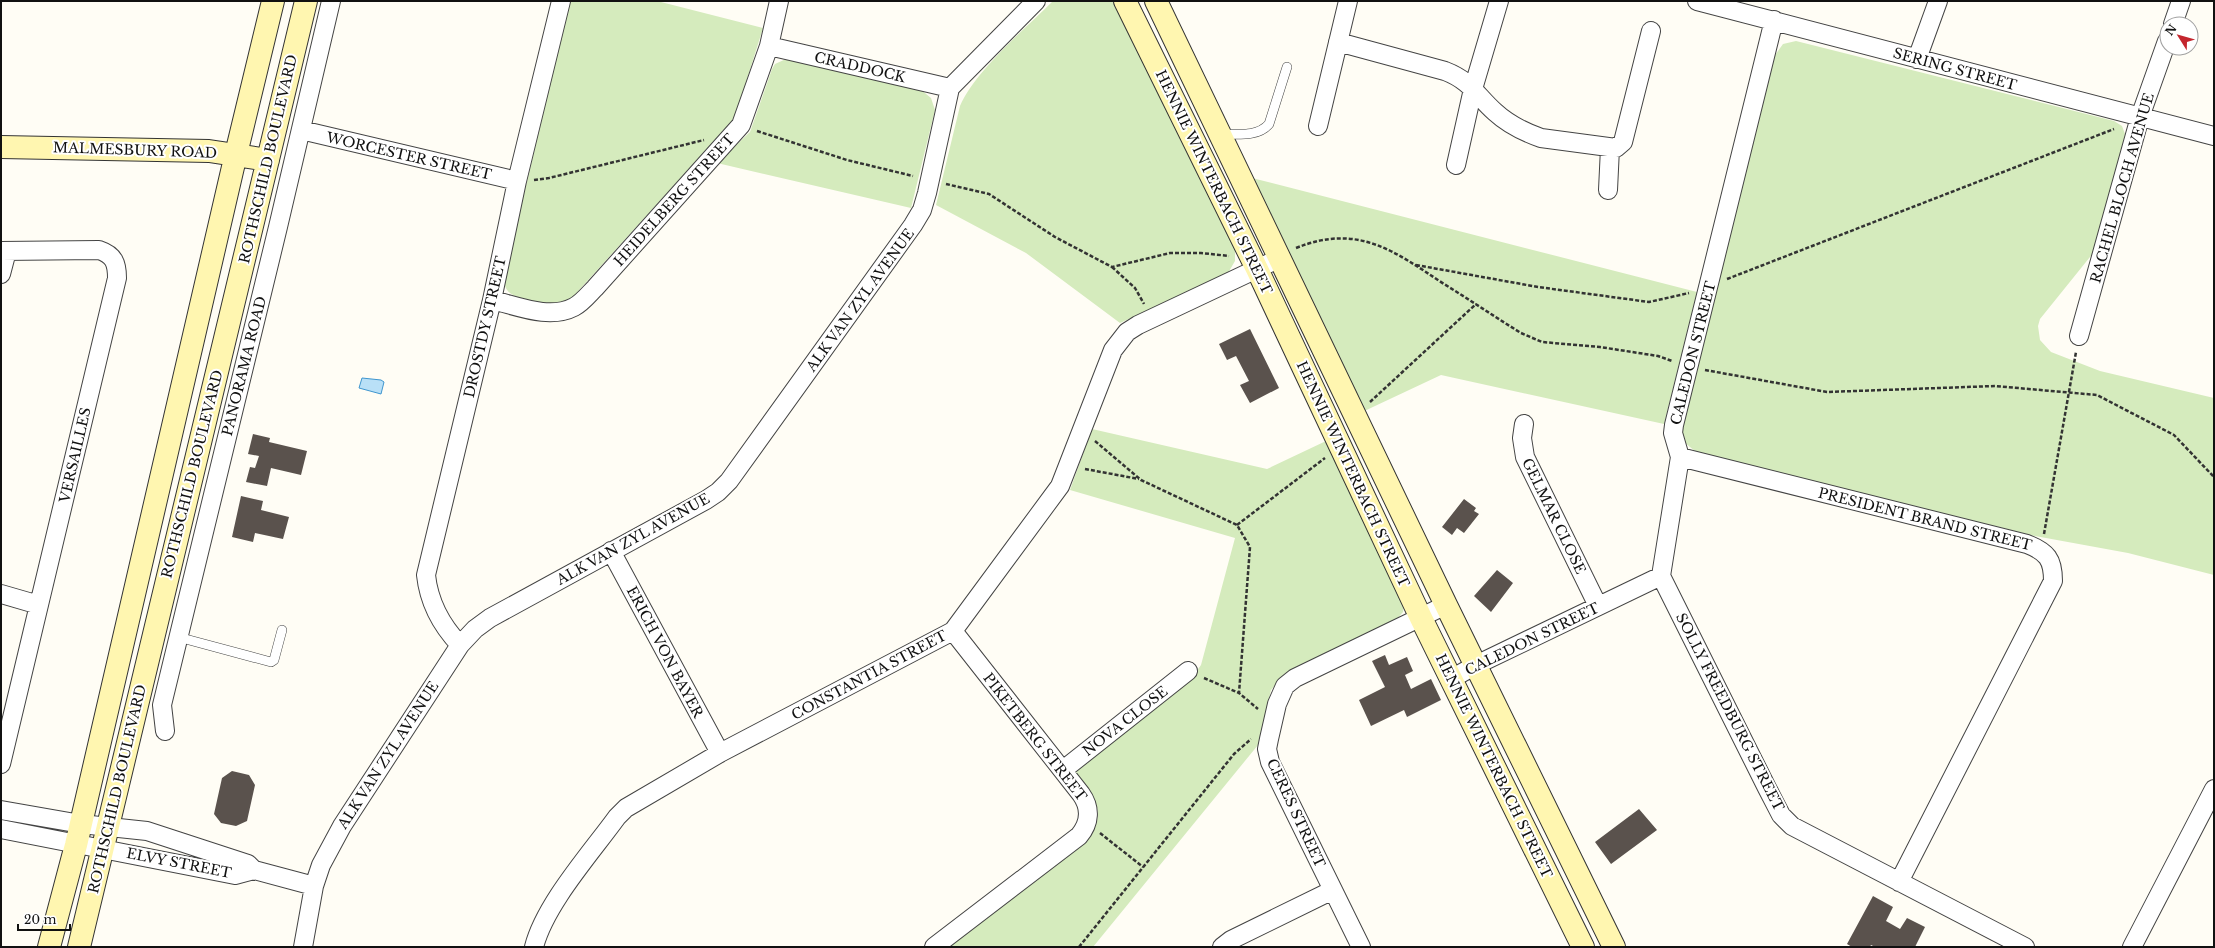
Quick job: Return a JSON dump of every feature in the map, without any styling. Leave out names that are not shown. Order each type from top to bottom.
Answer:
[{"type":"street","name":"ROTHSCHILD BOULEVARD","points":[[49,947],[81,824],[236,154],[273,1]]},
{"type":"street","name":"ROTHSCHILD BOULEVARD","points":[[79,947],[306,1]]},
{"type":"street","name":"PANORAMA ROAD","points":[[165,731],[162,705],[331,1]]},
{"type":"street","name":"DROSTDY STREET","points":[[460,645],[447,632],[436,614],[427,587],[426,575],[492,300],[517,181],[561,1]]},
{"type":"street","name":"HEIDELBERG STREET","points":[[492,300],[542,312],[560,313],[576,306],[595,288],[741,125],[769,46],[779,1]]},
{"type":"street","points":[[950,88],[1036,1]]},
{"type":"street","name":"HENNIE WINTERBACH STREET","points":[[1125,1],[1257,268],[1421,618],[1583,947]]},
{"type":"street","name":"HENNIE WINTERBACH STREET","points":[[1156,1],[1222,134],[1446,605],[1614,947]]},
{"type":"street","points":[[1318,126],[1348,1]]},
{"type":"street","points":[[1456,165],[1473,89],[1499,1]]},
{"type":"street","name":"SERING STREET","points":[[1697,1],[2214,136]]},
{"type":"street","points":[[1917,59],[1938,1]]},
{"type":"street","points":[[2176,16],[2181,1]]},
{"type":"street","name":"CALEDON STREET","points":[[1451,679],[1476,665],[1661,576],[1680,457],[1673,433],[1674,425],[1774,20]]},
{"type":"street","points":[[1338,42],[1460,76],[1495,112],[1519,129],[1532,135],[1541,138],[1616,148],[1623,142],[1651,32]]},
{"type":"street","name":"CRADDOCK","points":[[769,46],[950,88]]},
{"type":"street","name":"RACHEL BLOCH AVENUE","points":[[2080,336],[2140,117],[2162,56]]},
{"type":"street","name":"ALK VAN ZYL AVENUE","points":[[303,947],[314,886],[321,865],[342,826],[460,645],[475,629],[490,618],[611,550],[706,500],[718,492],[729,481],[913,225],[922,210],[950,88]]},
{"type":"street","name":"WORCESTER STREET","points":[[301,130],[517,181]]},
{"type":"street","name":"MALMESBURY ROAD","points":[[1,147],[150,149],[236,154],[268,160]]},
{"type":"street","points":[[1608,190],[1610,148]]},
{"type":"street","name":"VERSAILLES","points":[[1,764],[117,278],[116,262],[111,256],[99,250],[4,251]]},
{"type":"street","points":[[1,274],[4,251]]},
{"type":"street","name":"CONSTANTIA STREET","points":[[534,947],[542,924],[552,906],[617,816],[626,808],[720,753],[952,631],[1050,501],[1069,466],[1113,350],[1127,332],[1153,318],[1280,258]]},
{"type":"street","name":"GELMAR CLOSE","points":[[1524,424],[1522,438],[1525,458],[1598,606]]},
{"type":"street","name":"PRESIDENT BRAND STREET","points":[[1680,457],[2027,544],[2042,550],[2051,562],[2053,581],[1899,882]]},
{"type":"street","name":"ERICH VON BAYER","points":[[611,550],[720,753]]},
{"type":"street","name":"SOLLY FREEDBURG STREET","points":[[1661,576],[1781,815],[1800,831],[2025,947]]},
{"type":"street","points":[[1,594],[39,605]]},
{"type":"street","name":"CERES STREET","points":[[1361,947],[1270,762],[1267,749],[1273,721],[1280,693],[1285,686],[1295,678],[1446,605]]},
{"type":"street","name":"PIKETBERG STREET","points":[[934,947],[1080,836],[1088,822],[1088,805],[1084,798],[952,631]]},
{"type":"street","name":"NOVA CLOSE","points":[[1063,770],[1188,671]]},
{"type":"street","points":[[2132,947],[2214,789]]},
{"type":"street","name":"ELVY STREET","points":[[1,810],[81,824],[108,825],[147,831],[248,864],[254,870]]},
{"type":"street","name":"ELVY STREET","points":[[1,829],[76,845],[235,875],[254,870],[314,886]]},
{"type":"street","points":[[1222,947],[1231,940],[1333,890]]},
{"type":"lane","points":[[1222,134],[1258,133],[1265,129],[1269,124],[1287,67]]},
{"type":"lane","points":[[178,637],[271,662],[274,660],[282,630]]},
{"type":"path","points":[[1414,264],[1538,287],[1650,302],[1709,288],[2140,117]]},
{"type":"path","points":[[741,125],[768,136],[847,160],[989,194],[1055,237],[1112,267],[1136,288],[1153,318]]},
{"type":"path","points":[[517,181],[550,178],[694,144],[708,138]]},
{"type":"path","points":[[1280,258],[1316,240],[1337,238],[1360,240],[1389,249],[1521,333],[1542,342],[1600,346],[1658,356],[1689,367],[1827,392],[1995,386],[2096,395],[2174,435],[2214,477]]},
{"type":"path","points":[[1112,267],[1170,253],[1201,253],[1232,256],[1257,268]]},
{"type":"path","points":[[2042,550],[2068,392],[2080,336]]},
{"type":"path","points":[[1082,430],[1141,480]]},
{"type":"path","points":[[1069,466],[1141,480],[1237,525],[1250,547],[1238,692]]},
{"type":"path","points":[[1079,947],[1234,754],[1273,721],[1238,692],[1188,671]]},
{"type":"path","points":[[1088,822],[1143,867]]},
{"type":"green space","points":[[570,1],[657,1],[763,28],[735,118],[571,299],[566,302],[550,303],[531,301],[515,296],[507,290],[504,278]]},
{"type":"green space","points":[[1053,1],[1116,1],[1235,250],[1235,261],[1228,273],[1120,323],[1026,253],[936,205],[960,106],[967,92],[977,78],[1002,51]]},
{"type":"green space","points":[[1796,41],[2114,121],[2122,126],[2125,134],[2099,240],[2094,252],[2040,319],[2038,326],[2040,340],[2051,352],[2100,371],[2214,398],[2214,575],[2128,553],[2035,536],[1696,452],[1684,442],[1681,432],[1775,55],[1783,44]]},
{"type":"green space","points":[[786,59],[920,89],[931,98],[935,110],[911,208],[717,163],[750,132],[772,69],[775,64]]},
{"type":"green space","points":[[1252,178],[1697,292],[1664,424],[1441,375],[1358,414]]},
{"type":"green space","points":[[1092,429],[1267,469],[1326,441],[1404,606],[1403,612],[1396,620],[1283,676],[1271,690],[1258,745],[1093,947],[948,947],[1091,835],[1096,826],[1098,809],[1092,795],[1076,773],[1079,767],[1196,672],[1201,665],[1235,538],[1070,490]]},
{"type":"water","points":[[362,378],[381,380],[384,382],[381,394],[359,388]]},
{"type":"building","points":[[1250,329],[1279,388],[1250,403],[1240,385],[1249,381],[1236,356],[1227,360],[1219,344]]},
{"type":"building","points":[[253,434],[270,438],[269,442],[307,451],[301,475],[271,468],[267,486],[246,482],[250,467],[255,468],[259,456],[248,454]]},
{"type":"building","points":[[241,496],[263,501],[261,510],[289,517],[283,539],[255,533],[253,542],[232,537]]},
{"type":"building","points":[[1464,499],[1476,508],[1474,511],[1479,514],[1464,533],[1457,528],[1452,535],[1442,527]]},
{"type":"building","points":[[1497,570],[1513,583],[1491,612],[1474,596]]},
{"type":"building","points":[[1385,655],[1389,665],[1407,657],[1413,671],[1405,675],[1411,689],[1431,679],[1441,700],[1407,717],[1404,710],[1371,726],[1359,700],[1385,687],[1372,661]]},
{"type":"building","points":[[232,771],[249,775],[255,785],[247,821],[236,826],[221,823],[214,814],[222,778]]},
{"type":"building","points":[[1639,809],[1657,830],[1611,864],[1595,842]]},
{"type":"building","points":[[1873,896],[1893,907],[1886,921],[1900,929],[1907,918],[1925,927],[1915,947],[1875,947],[1871,945],[1870,947],[1852,947],[1847,944]]}]
